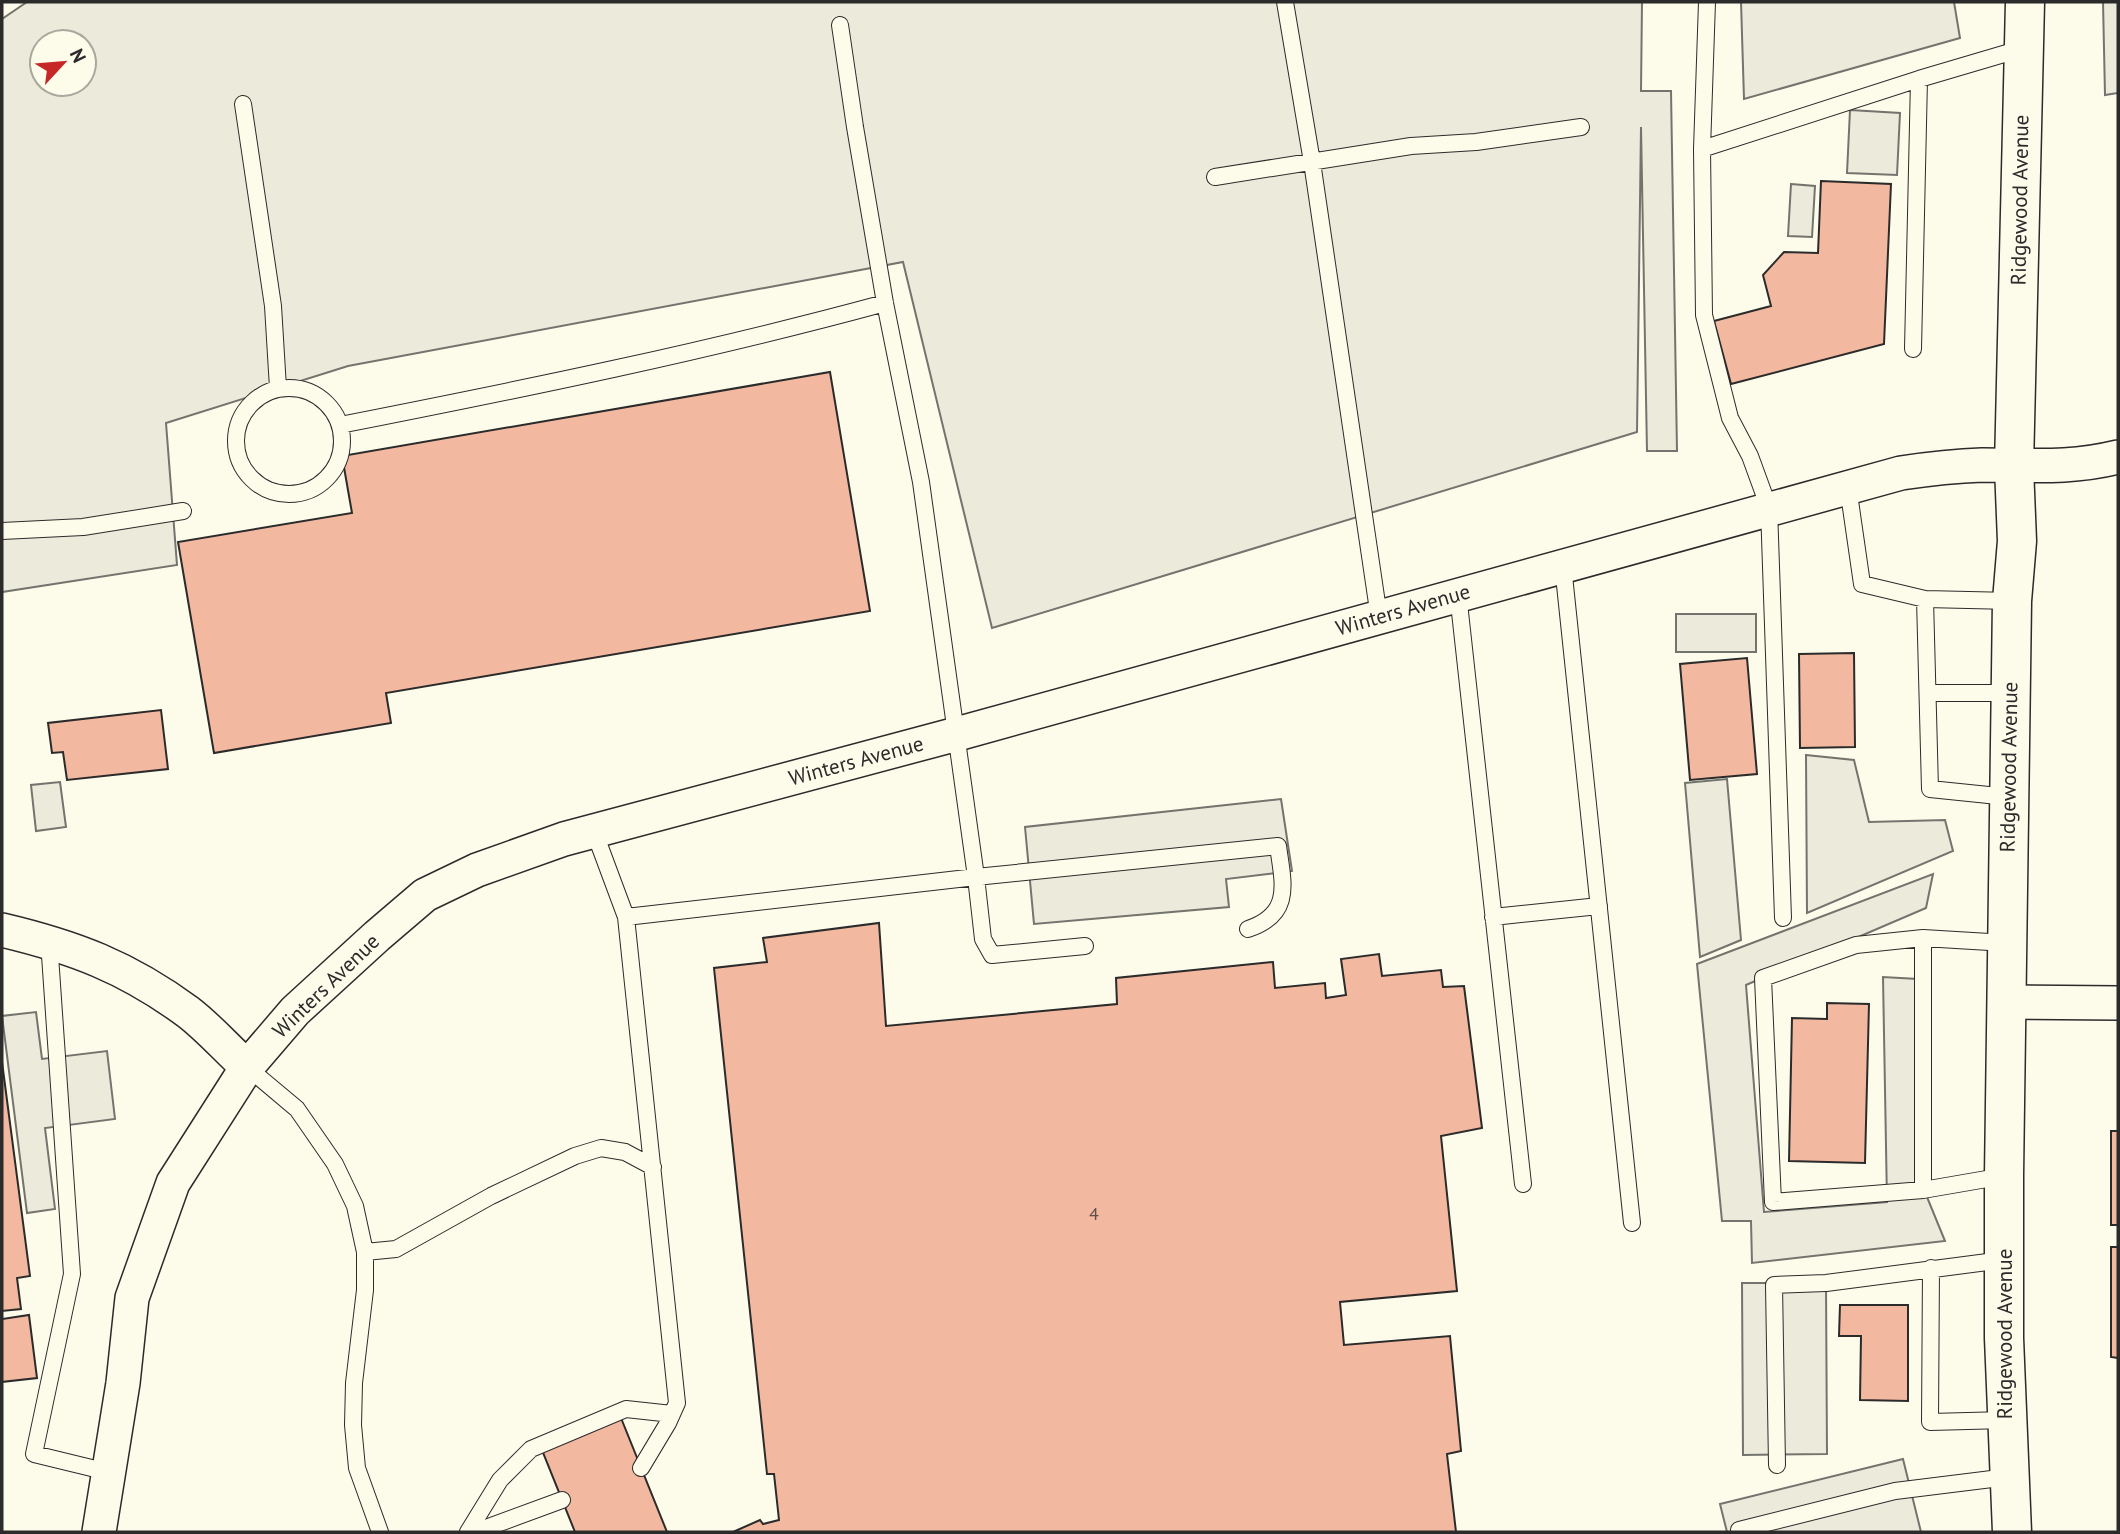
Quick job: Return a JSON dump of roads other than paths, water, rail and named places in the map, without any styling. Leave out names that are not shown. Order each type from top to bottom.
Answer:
[{"type":"main road","name":"Ridgewood Avenue","points":[[2011,1532],[2006,1420],[2004,1260],[2006,943],[2011,601],[2017,541],[2014,467],[2025,2]]},
{"type":"street","name":"Winters Avenue","points":[[99,1532],[132,1298],[173,1183],[247,1067],[295,1011],[425,894],[477,870],[564,839],[957,734],[1901,473],[1941,467],[1984,465],[2071,466],[2118,457]]},
{"type":"street","points":[[2,930],[49,941],[103,961],[150,986],[190,1013],[247,1067]]},
{"type":"street","points":[[2006,1002],[2118,1003]]},
{"type":"lane","points":[[1285,2],[1312,162],[1379,617]]},
{"type":"lane","points":[[1707,2],[1702,149],[1704,315],[1730,418],[1750,456],[1769,508],[1783,918]]},
{"type":"lane","points":[[840,26],[885,303],[921,482],[983,939],[992,955],[1085,946]]},
{"type":"lane","points":[[1702,149],[2025,48]]},
{"type":"lane","points":[[1913,349],[1919,79]]},
{"type":"lane","points":[[243,104],[273,306],[278,388]]},
{"type":"lane","points":[[1215,177],[1411,146],[1476,142],[1581,127]]},
{"type":"lane","points":[[340,425],[554,383],[799,327],[885,303]]},
{"type":"lane","points":[[278,388],[301,389],[322,399],[333,410],[340,425],[342,443],[338,460],[328,477],[314,488],[297,494],[278,493],[262,486],[248,475],[239,459],[235,440],[238,423],[247,407],[261,395],[278,388]]},
{"type":"lane","points":[[1847,487],[1862,584],[1925,599],[2011,601]]},
{"type":"lane","points":[[2,531],[83,527],[183,511]]},
{"type":"lane","points":[[1563,566],[1632,1223]]},
{"type":"lane","points":[[1458,594],[1522,1184]]},
{"type":"lane","points":[[1925,599],[1930,789],[2008,797]]},
{"type":"lane","points":[[1928,694],[2010,693]]},
{"type":"lane","points":[[594,831],[626,917],[677,1403],[641,1468]]},
{"type":"lane","points":[[626,917],[1278,846],[1284,891],[1280,905],[1270,918],[1248,929]]},
{"type":"lane","points":[[1493,917],[1599,906]]},
{"type":"lane","points":[[2004,1175],[1923,1190],[1773,1202],[1763,978],[1856,945],[1923,938],[2006,943]]},
{"type":"lane","points":[[1923,938],[1923,1190]]},
{"type":"lane","points":[[49,941],[72,1274],[34,1454],[108,1472]]},
{"type":"lane","points":[[247,1067],[297,1109],[317,1136],[346,1184],[362,1230],[365,1290],[354,1383],[353,1425],[357,1468],[380,1532]]},
{"type":"lane","points":[[365,1252],[396,1249],[491,1196],[575,1156],[601,1148],[625,1152],[653,1167]]},
{"type":"lane","points":[[1777,1465],[1774,1285],[1826,1283],[2004,1260]]},
{"type":"lane","points":[[1931,1268],[1930,1422],[2006,1420]]},
{"type":"lane","points":[[468,1532],[500,1480],[531,1450],[626,1409],[673,1414]]},
{"type":"lane","points":[[1739,1530],[1895,1491],[2008,1477]]},
{"type":"lane","points":[[475,1532],[562,1500]]}]
